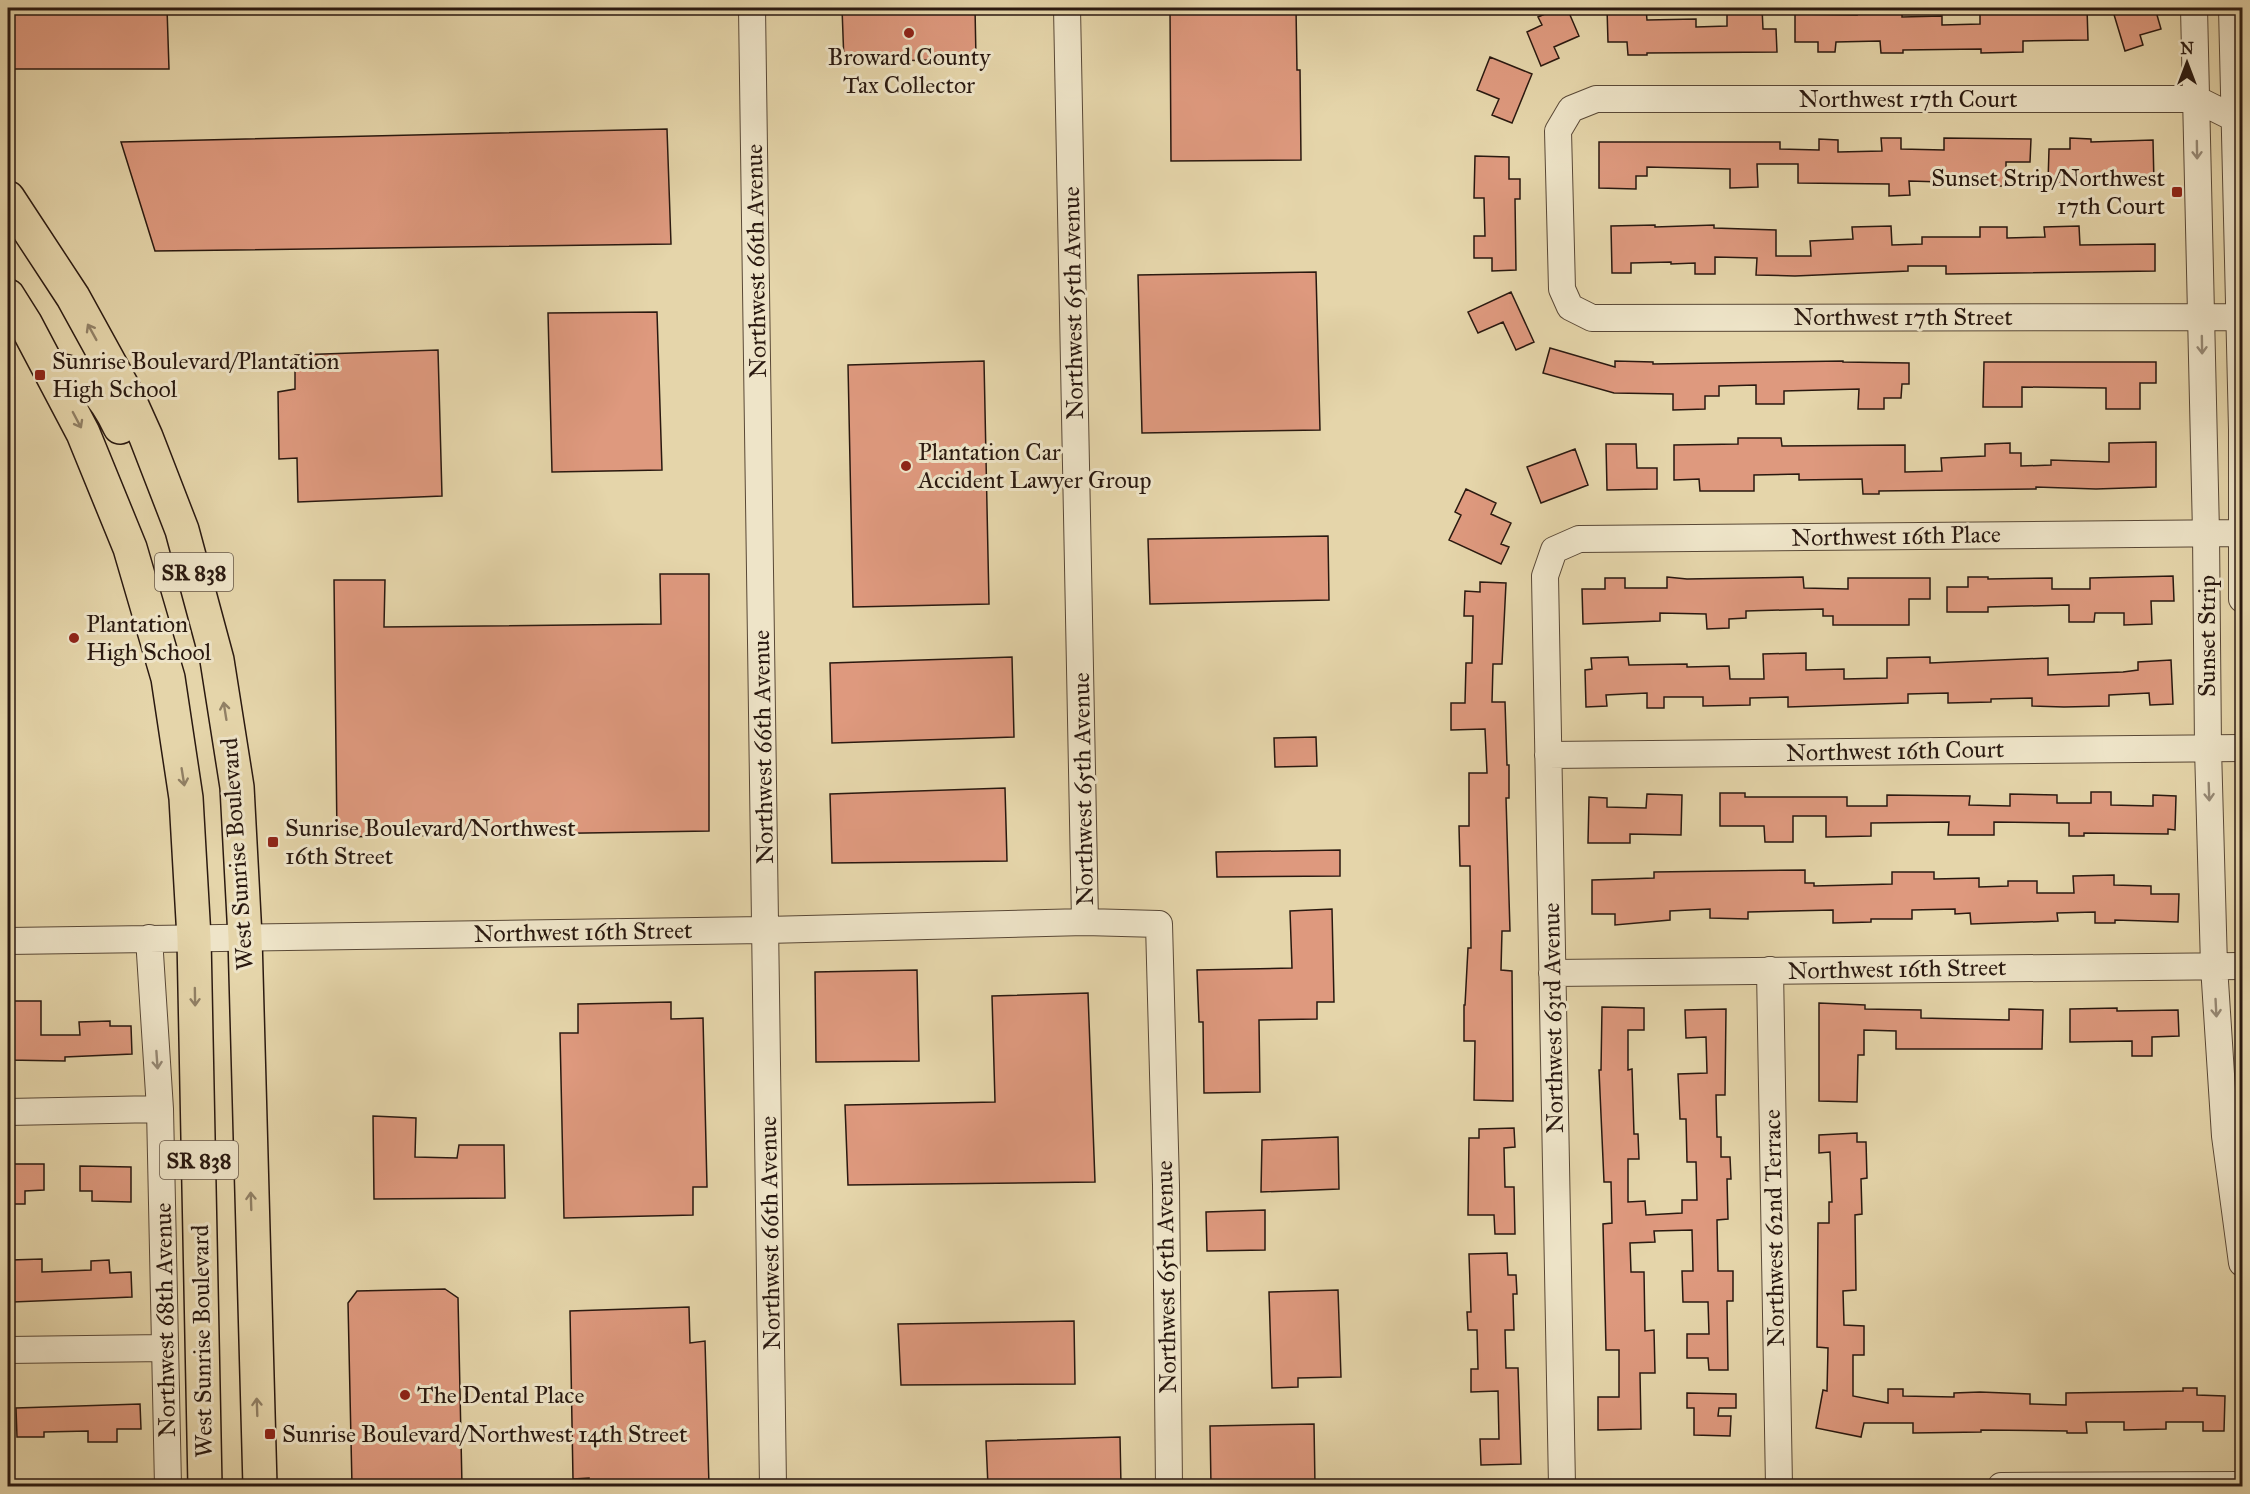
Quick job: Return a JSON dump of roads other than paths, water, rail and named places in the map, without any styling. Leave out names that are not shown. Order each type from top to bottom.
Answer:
[{"type":"highway","name":"West Sunrise Boulevard","points":[[8,198],[72,297],[128,397],[182,530],[217,660],[237,787],[245,937],[260,1486]]},
{"type":"highway","name":"West Sunrise Boulevard","points":[[8,296],[26,322],[83,433],[130,548],[168,678],[186,798],[194,938],[205,1486]]},
{"type":"highway","points":[[51,371],[64,370],[101,392],[124,434],[187,595],[210,638]]},
{"type":"street","name":"Northwest 66th Avenue","points":[[752,8],[773,1486]]},
{"type":"street","name":"Northwest 65th Avenue","points":[[1067,8],[1085,922]]},
{"type":"street","name":"Sunset Strip","points":[[2194,8],[2214,966],[2225,1136],[2242,1263]]},
{"type":"street","name":"Sunset Strip","points":[[2232,8],[2238,120],[2242,599]]},
{"type":"street","name":"Northwest 17th Court","points":[[1570,308],[1562,289],[1558,131],[1571,109],[1596,99],[2196,99],[2238,120]]},
{"type":"street","name":"Northwest 17th Street","points":[[1570,308],[1592,318],[2238,317]]},
{"type":"street","name":"Northwest 16th Place","points":[[1554,550],[1579,539],[2241,533]]},
{"type":"street","name":"Northwest 63rd Avenue","points":[[1554,550],[1545,576],[1562,1486]]},
{"type":"street","name":"Northwest 16th Court","points":[[1548,754],[2242,748]]},
{"type":"street","name":"Northwest 16th Street","points":[[8,942],[766,930],[1085,922],[1159,924]]},
{"type":"street","name":"Northwest 65th Avenue","points":[[1159,924],[1166,1185],[1169,1486]]},
{"type":"street","name":"Northwest 68th Avenue","points":[[149,938],[160,1109],[168,1486]]},
{"type":"street","name":"Northwest 16th Street","points":[[1552,973],[2242,966]]},
{"type":"street","name":"Northwest 62nd Terrace","points":[[1770,970],[1779,1486]]},
{"type":"street","points":[[8,1112],[160,1109]]},
{"type":"street","points":[[8,1350],[165,1348]]},
{"type":"street","points":[[2001,1486],[2242,1485]]},
{"type":"place","name":"Broward County Tax Collector","points":[[909,33]]},
{"type":"place","name":"Sunset Strip/Northwest 17th Court","points":[[2177,192]]},
{"type":"place","name":"Sunrise Boulevard/Plantation High School","points":[[40,375]]},
{"type":"place","name":"Plantation Car Accident Lawyer Group","points":[[906,466]]},
{"type":"place","name":"Plantation High School","points":[[74,638]]},
{"type":"place","name":"Sunrise Boulevard/Northwest 16th Street","points":[[273,842]]},
{"type":"place","name":"The Dental Place","points":[[405,1395]]},
{"type":"place","name":"Sunrise Boulevard/Northwest 14th Street","points":[[270,1434]]}]
